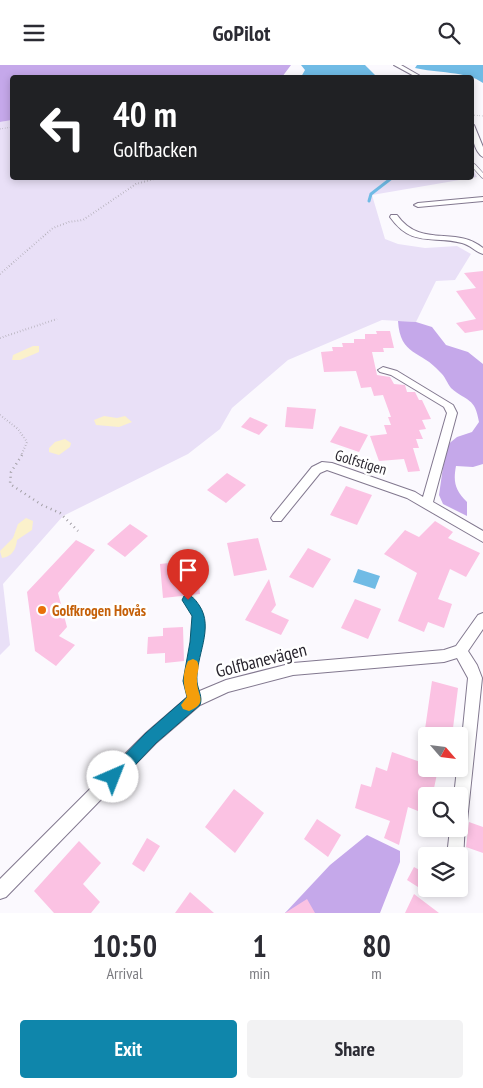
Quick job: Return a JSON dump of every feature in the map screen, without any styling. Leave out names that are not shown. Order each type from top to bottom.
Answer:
[{"type":"street","points":[[397,65],[415,75]]},
{"type":"street","points":[[474,131],[481,145],[483,155]]},
{"type":"street","points":[[418,205],[483,199]]},
{"type":"street","points":[[394,217],[402,228],[410,233],[432,239],[469,243],[476,245],[483,252]]},
{"type":"street","points":[[383,369],[394,373],[448,405],[452,413],[427,502]]},
{"type":"street","name":"Golfstigen","points":[[277,518],[316,470],[322,466],[333,467],[384,484],[427,502],[483,537]]},
{"type":"street","points":[[463,787],[475,678],[472,669],[460,651],[483,619]]},
{"type":"street","name":"Golfbanevägen","points":[[0,891],[151,738],[195,700],[226,686],[293,669],[444,656],[460,651]]},
{"type":"lane","points":[[474,166],[483,176]]},
{"type":"lane","points":[[188,600],[198,615],[197,642],[190,681],[195,700]]},
{"type":"path","points":[[0,274],[53,228],[69,222],[83,220],[136,185],[152,180]]},
{"type":"path","points":[[0,338],[57,319]]},
{"type":"path","points":[[0,415],[18,429],[27,442],[25,450],[11,469],[8,477],[10,483],[42,505],[60,513],[78,531]]},
{"type":"shaded area","points":[[0,65],[291,65],[284,75],[10,75],[10,120],[0,122]]},
{"type":"shaded area","points":[[10,120],[10,180],[460,180],[372,195],[385,239],[398,244],[425,248],[457,246],[471,254],[455,280],[436,281],[416,322],[382,320],[288,360],[232,408],[220,429],[188,454],[63,516],[3,584],[10,645],[0,655],[0,122]]},
{"type":"shaded area","points":[[398,321],[416,322],[432,327],[446,345],[468,352],[483,364],[483,464],[473,467],[456,466],[455,472],[457,490],[467,502],[467,516],[443,504],[439,495],[446,446],[457,437],[472,432],[479,422],[475,408],[470,401],[451,388],[443,375],[433,365],[407,347],[403,341]]},
{"type":"shaded area","points":[[367,835],[400,851],[400,862],[380,913],[285,913],[330,865]]},
{"type":"sand","points":[[33,346],[39,346],[39,352],[20,360],[12,360],[13,355]]},
{"type":"sand","points":[[104,416],[117,418],[125,416],[132,422],[119,427],[96,425],[94,420]]},
{"type":"sand","points":[[65,439],[71,443],[70,447],[59,455],[49,452],[49,448],[55,442]]},
{"type":"sand","points":[[26,518],[33,521],[32,530],[17,540],[11,554],[2,558],[0,551],[13,538],[18,524]]},
{"type":"water","points":[[301,65],[365,65],[375,75],[302,75],[305,70]]},
{"type":"water","points":[[417,65],[483,65],[483,83],[474,78],[474,75],[415,68]]},
{"type":"water","points":[[358,569],[380,576],[375,589],[353,582]]},
{"type":"building","points":[[483,271],[483,330],[465,333],[456,323],[476,319],[456,291],[476,288],[464,273]]},
{"type":"building","points":[[376,331],[390,331],[394,348],[383,348],[384,352],[372,352],[377,375],[390,377],[394,384],[405,385],[407,392],[415,392],[419,400],[422,400],[431,419],[422,420],[426,429],[419,430],[423,439],[416,439],[419,448],[413,448],[420,471],[408,472],[404,459],[379,461],[370,436],[387,434],[384,425],[391,425],[388,417],[391,417],[383,395],[374,396],[371,387],[361,388],[356,371],[324,372],[321,352],[333,351],[332,347],[343,347],[342,343],[354,343],[354,339],[365,339],[365,334],[377,334]]},
{"type":"building","points":[[287,407],[316,409],[313,429],[285,427]]},
{"type":"building","points":[[250,417],[268,425],[259,435],[241,427]]},
{"type":"building","points":[[340,426],[368,435],[359,452],[330,442]]},
{"type":"building","points":[[227,473],[246,485],[226,503],[207,490]]},
{"type":"building","points":[[346,486],[372,495],[357,525],[330,515]]},
{"type":"building","points":[[435,521],[453,532],[448,538],[480,553],[466,577],[450,569],[438,599],[452,604],[444,628],[428,622],[424,632],[398,621],[417,573],[384,554],[405,530],[419,537]]},
{"type":"building","points":[[130,524],[148,536],[125,557],[107,544]]},
{"type":"building","points":[[258,538],[267,570],[234,576],[227,543]]},
{"type":"building","points":[[76,540],[95,550],[58,593],[67,627],[59,636],[75,645],[56,666],[35,651],[27,592]]},
{"type":"building","points":[[308,548],[331,559],[313,588],[289,577]]},
{"type":"building","points":[[196,560],[200,594],[163,598],[160,564]]},
{"type":"building","points":[[269,579],[276,605],[271,612],[289,620],[281,635],[245,620]]},
{"type":"building","points":[[355,599],[381,609],[368,639],[341,628]]},
{"type":"building","points":[[183,627],[184,661],[165,663],[165,653],[147,654],[148,637],[163,636],[163,628]]},
{"type":"building","points":[[432,681],[458,688],[453,727],[425,727]]},
{"type":"building","points":[[392,752],[418,761],[418,777],[436,777],[434,787],[418,787],[418,811],[408,807],[399,845],[384,838],[390,821],[355,808],[361,784],[371,787],[376,767],[387,771]]},
{"type":"building","points":[[234,789],[264,813],[235,853],[205,827]]},
{"type":"building","points":[[317,819],[341,835],[328,857],[304,839]]},
{"type":"building","points":[[469,822],[483,827],[483,853],[466,847]]},
{"type":"building","points":[[147,838],[160,846],[144,872],[132,864]]},
{"type":"building","points":[[79,841],[101,863],[83,884],[100,902],[91,913],[54,913],[34,891]]},
{"type":"building","points":[[414,867],[418,869],[418,887],[407,880]]},
{"type":"building","points":[[190,892],[214,913],[175,913]]},
{"type":"building","points":[[414,894],[439,913],[405,913]]},
{"type":"building","points":[[307,899],[315,913],[285,913]]},
{"type":"waterway","points":[[369,201],[371,194],[389,180]]},
{"type":"slow traffic","points":[[189,705],[195,700],[190,681],[193,665]]},
{"type":"place","name":"Golfkrogen Hovås","points":[[42,610]]},
{"type":"route","points":[[113,777],[151,738],[195,700],[190,681],[197,642],[198,615],[188,600]]}]
